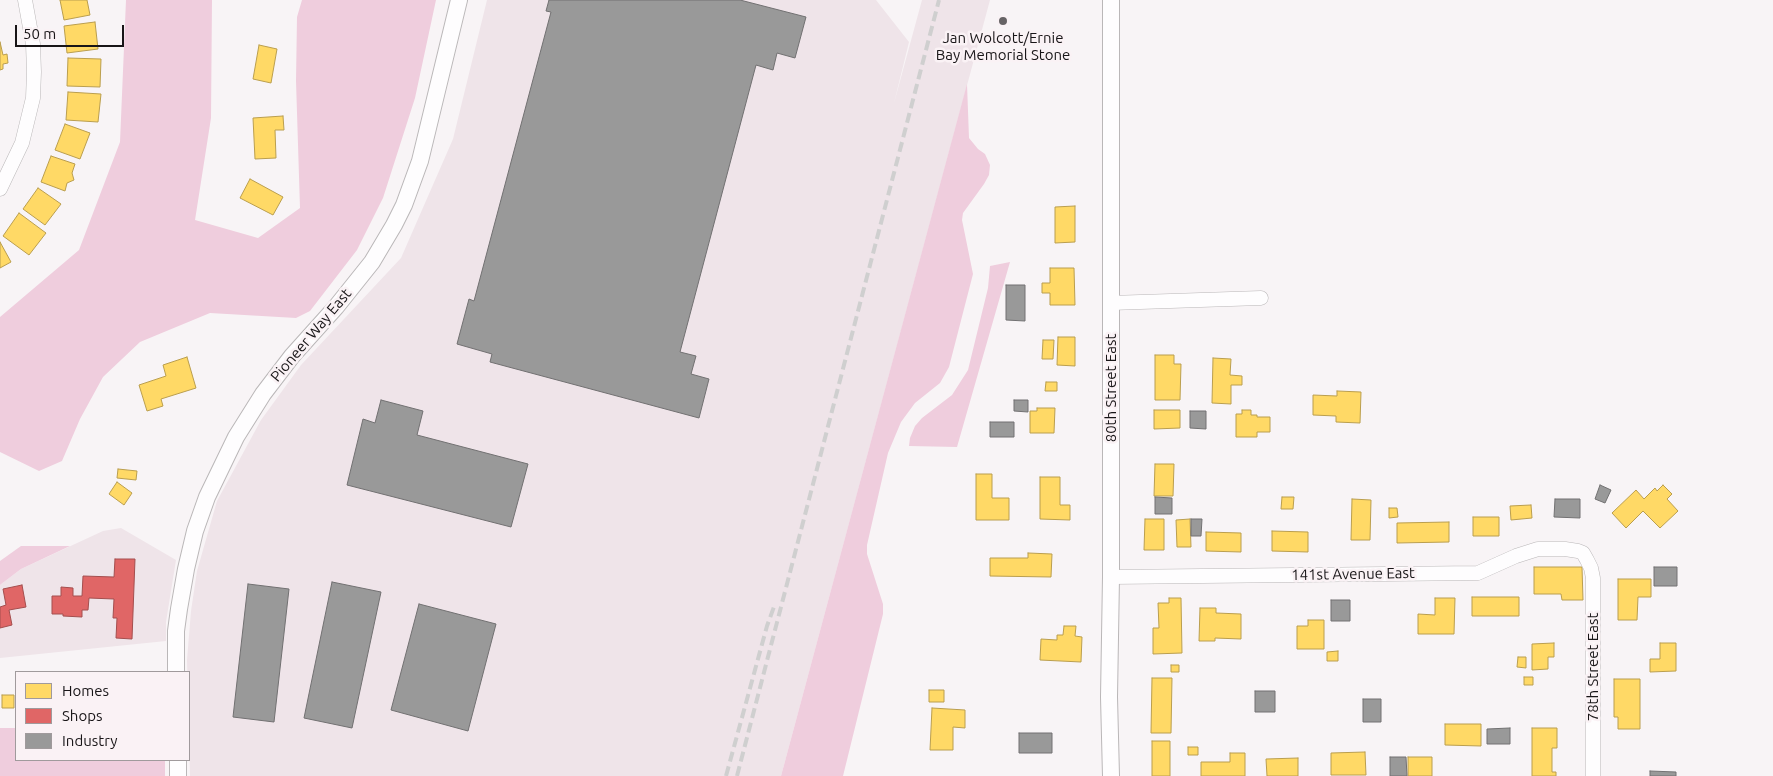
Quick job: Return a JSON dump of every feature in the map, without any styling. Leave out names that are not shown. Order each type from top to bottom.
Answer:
[{"type":"street","points":[[0,189],[22,143],[32,98],[34,72],[32,44],[24,0]]},
{"type":"street","name":"Pioneer Way East","points":[[176,671],[176,631],[180,601],[195,531],[206,497],[236,437],[263,394],[292,356],[336,308],[372,262],[394,225],[404,205],[420,161],[458,0]]},
{"type":"street","name":"80th Street East","points":[[1111,0],[1111,577],[1109,697],[1111,776]]},
{"type":"street","points":[[1110,303],[1261,298]]},
{"type":"street","name":"141st Avenue East","points":[[1111,577],[1478,573],[1516,556],[1538,549],[1578,551],[1583,553],[1587,560]]},
{"type":"street","name":"78th Street East","points":[[1587,560],[1592,568],[1593,578],[1593,776]]},
{"type":"street","points":[[178,761],[178,776]]},
{"type":"shaded area","points":[[126,0],[212,0],[211,118],[195,220],[258,238],[300,208],[296,81],[297,17],[302,0],[436,0],[415,98],[383,198],[357,250],[310,311],[296,318],[210,313],[140,342],[103,377],[80,419],[62,461],[39,471],[0,452],[0,317],[79,250],[120,142]]},
{"type":"shaded area","points":[[487,0],[876,0],[909,42],[894,103],[922,0],[990,0],[781,776],[190,776],[190,671],[187,671],[187,660],[191,611],[197,571],[217,501],[261,420],[301,365],[401,258],[453,139]]},
{"type":"shaded area","points":[[967,84],[969,138],[985,154],[990,165],[989,175],[984,184],[963,213],[962,220],[973,274],[949,367],[940,383],[915,403],[901,422],[888,453],[867,545],[867,554],[883,604],[883,614],[843,776],[781,776]]},
{"type":"shaded area","points":[[1010,262],[957,447],[909,446],[915,426],[922,418],[952,395],[968,370],[988,288],[990,266]]},
{"type":"shaded area","points":[[121,528],[176,560],[166,622],[166,641],[0,658],[0,585],[21,569],[103,531]]},
{"type":"shaded area","points":[[21,546],[70,546],[21,569],[0,585],[0,561]]},
{"type":"shaded area","points":[[0,728],[15,728],[15,761],[165,761],[165,776],[0,776]]},
{"type":"building: Homes","points":[[60,0],[87,0],[90,15],[64,20]]},
{"type":"building: Homes","points":[[95,22],[98,49],[67,53],[64,26]]},
{"type":"building: Homes","points":[[0,42],[3,55],[7,54],[8,63],[3,64],[3,69],[0,70]]},
{"type":"building: Homes","points":[[259,45],[277,49],[271,83],[253,79]]},
{"type":"building: Homes","points":[[68,58],[101,59],[100,87],[67,86]]},
{"type":"building: Homes","points":[[68,92],[101,94],[98,122],[66,120]]},
{"type":"building: Homes","points":[[283,116],[284,130],[275,130],[276,158],[255,159],[253,118]]},
{"type":"building: Homes","points":[[65,124],[90,133],[80,159],[55,150]]},
{"type":"building: Homes","points":[[51,156],[75,164],[72,173],[74,180],[67,183],[65,191],[41,182]]},
{"type":"building: Homes","points":[[250,179],[283,197],[273,215],[240,198]]},
{"type":"building: Homes","points":[[38,188],[61,204],[45,225],[23,209]]},
{"type":"building: Homes","points":[[1075,206],[1075,242],[1055,243],[1055,207]]},
{"type":"building: Homes","points":[[19,213],[46,233],[29,255],[3,236]]},
{"type":"building: Homes","points":[[0,242],[11,262],[0,268]]},
{"type":"building: Homes","points":[[1050,268],[1074,268],[1075,305],[1050,305],[1050,293],[1042,293],[1042,283],[1050,283]]},
{"type":"building: Homes","points":[[1058,337],[1075,337],[1075,366],[1057,365]]},
{"type":"building: Homes","points":[[1043,340],[1054,340],[1053,359],[1042,359]]},
{"type":"building: Homes","points":[[1155,355],[1174,355],[1174,364],[1181,364],[1180,400],[1155,400]]},
{"type":"building: Homes","points":[[187,357],[196,388],[161,399],[163,406],[147,411],[139,385],[166,376],[163,365]]},
{"type":"building: Homes","points":[[1213,358],[1231,359],[1230,375],[1242,376],[1242,385],[1231,385],[1231,404],[1212,403]]},
{"type":"building: Homes","points":[[1046,382],[1057,382],[1057,391],[1045,391]]},
{"type":"building: Homes","points":[[1337,391],[1361,392],[1360,423],[1336,422],[1336,416],[1313,415],[1313,395],[1337,396]]},
{"type":"building: Homes","points":[[1037,408],[1055,408],[1054,433],[1030,433],[1030,411],[1037,411]]},
{"type":"building: Homes","points":[[1154,410],[1180,410],[1180,428],[1154,429]]},
{"type":"building: Homes","points":[[1242,410],[1251,410],[1251,415],[1257,415],[1257,417],[1270,417],[1270,432],[1257,432],[1257,437],[1236,437],[1236,414],[1242,414]]},
{"type":"building: Homes","points":[[1155,464],[1174,464],[1173,496],[1154,496]]},
{"type":"building: Homes","points":[[118,469],[137,471],[136,480],[117,478]]},
{"type":"building: Homes","points":[[976,474],[992,474],[992,498],[1009,498],[1009,520],[976,520]]},
{"type":"building: Homes","points":[[1040,477],[1060,477],[1060,505],[1070,505],[1070,520],[1040,519]]},
{"type":"building: Homes","points":[[117,482],[132,493],[124,505],[109,494]]},
{"type":"building: Homes","points":[[1663,485],[1672,494],[1667,499],[1678,511],[1660,528],[1643,511],[1626,528],[1612,513],[1636,490],[1644,499],[1655,488],[1657,491]]},
{"type":"building: Homes","points":[[1282,497],[1294,497],[1293,509],[1281,509]]},
{"type":"building: Homes","points":[[1352,499],[1371,500],[1370,540],[1351,540]]},
{"type":"building: Homes","points":[[1531,505],[1532,518],[1511,520],[1510,506]]},
{"type":"building: Homes","points":[[1389,508],[1397,508],[1398,517],[1389,518]]},
{"type":"building: Homes","points":[[1473,517],[1499,517],[1499,536],[1473,536]]},
{"type":"building: Homes","points":[[1145,519],[1164,519],[1164,550],[1144,550]]},
{"type":"building: Homes","points":[[1190,519],[1191,547],[1177,547],[1176,520]]},
{"type":"building: Homes","points":[[1449,522],[1449,542],[1397,543],[1397,523]]},
{"type":"building: Homes","points":[[1272,531],[1308,532],[1308,552],[1272,551]]},
{"type":"building: Homes","points":[[1206,532],[1241,533],[1241,552],[1206,551]]},
{"type":"building: Homes","points":[[1028,553],[1052,554],[1051,577],[990,576],[990,558],[1028,558]]},
{"type":"building: Homes","points":[[1534,567],[1582,567],[1583,600],[1562,600],[1561,594],[1534,594]]},
{"type":"building: Homes","points":[[1618,579],[1651,579],[1651,597],[1638,597],[1637,620],[1618,620]]},
{"type":"building: Homes","points":[[1472,597],[1519,597],[1519,616],[1472,616]]},
{"type":"building: Homes","points":[[1169,598],[1181,598],[1182,653],[1153,654],[1153,628],[1159,628],[1158,603],[1169,603]]},
{"type":"building: Homes","points":[[1435,598],[1455,598],[1454,634],[1418,634],[1418,614],[1435,615]]},
{"type":"building: Homes","points":[[1200,608],[1216,608],[1216,613],[1241,614],[1241,639],[1215,638],[1215,641],[1199,641]]},
{"type":"building: Homes","points":[[1308,620],[1324,620],[1324,649],[1297,649],[1297,626],[1308,626]]},
{"type":"building: Homes","points":[[1064,626],[1076,626],[1075,636],[1082,637],[1081,662],[1040,660],[1041,639],[1057,640],[1057,635],[1063,635]]},
{"type":"building: Homes","points":[[1554,643],[1554,657],[1548,657],[1548,669],[1532,670],[1532,644]]},
{"type":"building: Homes","points":[[1660,643],[1676,643],[1676,671],[1650,672],[1650,659],[1660,659]]},
{"type":"building: Homes","points":[[1338,651],[1338,661],[1327,661],[1327,652]]},
{"type":"building: Homes","points":[[1518,657],[1526,657],[1526,668],[1517,667]]},
{"type":"building: Homes","points":[[1171,665],[1179,665],[1179,672],[1171,672]]},
{"type":"building: Homes","points":[[1524,677],[1533,677],[1533,685],[1524,685]]},
{"type":"building: Homes","points":[[1152,678],[1172,678],[1171,733],[1151,733]]},
{"type":"building: Homes","points":[[1614,679],[1640,679],[1640,729],[1618,729],[1618,717],[1614,717]]},
{"type":"building: Homes","points":[[929,690],[944,690],[944,702],[929,702]]},
{"type":"building: Homes","points":[[2,695],[14,695],[14,708],[2,708]]},
{"type":"building: Homes","points":[[932,708],[965,710],[965,728],[953,727],[953,750],[930,750]]},
{"type":"building: Homes","points":[[1445,724],[1481,724],[1481,746],[1445,745]]},
{"type":"building: Homes","points":[[1532,728],[1557,728],[1557,748],[1552,748],[1552,772],[1556,772],[1556,776],[1532,776]]},
{"type":"building: Homes","points":[[1152,741],[1170,741],[1170,776],[1152,776]]},
{"type":"building: Homes","points":[[1188,747],[1198,747],[1198,755],[1188,755]]},
{"type":"building: Homes","points":[[1365,752],[1366,775],[1331,775],[1331,753]]},
{"type":"building: Homes","points":[[1230,753],[1245,753],[1245,776],[1201,776],[1201,762],[1230,762]]},
{"type":"building: Homes","points":[[1408,757],[1432,757],[1432,776],[1408,776]]},
{"type":"building: Homes","points":[[1298,758],[1298,776],[1267,776],[1266,759]]},
{"type":"building: Shops","points":[[115,559],[135,559],[132,639],[116,638],[117,618],[113,618],[114,599],[89,598],[88,610],[82,610],[82,617],[52,614],[52,596],[61,596],[61,587],[73,588],[73,596],[82,596],[83,576],[114,577]]},
{"type":"building: Shops","points":[[22,585],[26,607],[9,610],[12,625],[0,628],[0,607],[6,605],[3,589]]},
{"type":"building: Industry","points":[[549,0],[740,0],[806,17],[795,58],[777,53],[773,70],[756,65],[680,352],[696,356],[691,374],[709,379],[699,418],[490,362],[492,354],[457,344],[469,299],[474,301],[551,12],[546,11]]},
{"type":"building: Industry","points":[[1006,285],[1025,285],[1025,321],[1006,320]]},
{"type":"building: Industry","points":[[381,400],[423,411],[417,435],[528,464],[511,527],[347,485],[363,419],[375,423]]},
{"type":"building: Industry","points":[[1014,400],[1028,400],[1028,412],[1014,411]]},
{"type":"building: Industry","points":[[1190,411],[1206,411],[1206,429],[1190,428]]},
{"type":"building: Industry","points":[[990,422],[1014,422],[1014,437],[990,437]]},
{"type":"building: Industry","points":[[1600,485],[1611,490],[1605,503],[1595,499]]},
{"type":"building: Industry","points":[[1155,497],[1172,498],[1172,514],[1155,514]]},
{"type":"building: Industry","points":[[1555,499],[1580,499],[1580,518],[1554,517]]},
{"type":"building: Industry","points":[[1191,519],[1202,519],[1201,536],[1191,536]]},
{"type":"building: Industry","points":[[1654,567],[1677,567],[1677,586],[1654,586]]},
{"type":"building: Industry","points":[[332,582],[381,592],[352,728],[304,718]]},
{"type":"building: Industry","points":[[248,584],[289,589],[274,722],[233,717]]},
{"type":"building: Industry","points":[[1331,600],[1350,600],[1350,621],[1331,621]]},
{"type":"building: Industry","points":[[419,604],[496,624],[468,731],[391,710]]},
{"type":"building: Industry","points":[[1255,691],[1275,691],[1275,712],[1255,712]]},
{"type":"building: Industry","points":[[1363,699],[1381,699],[1381,722],[1363,722]]},
{"type":"building: Industry","points":[[1510,728],[1510,744],[1487,744],[1487,729]]},
{"type":"building: Industry","points":[[1019,733],[1052,733],[1052,753],[1019,753]]},
{"type":"building: Industry","points":[[1390,757],[1406,757],[1407,776],[1390,776]]},
{"type":"building: Industry","points":[[1650,771],[1676,772],[1676,776],[1650,776]]},
{"type":"railway","points":[[737,776],[939,0]]},
{"type":"railway","points":[[726,776],[767,626],[775,604]]},
{"type":"place","name":"Jan Wolcott/Ernie Bay Memorial Stone","points":[[1003,21]]}]
